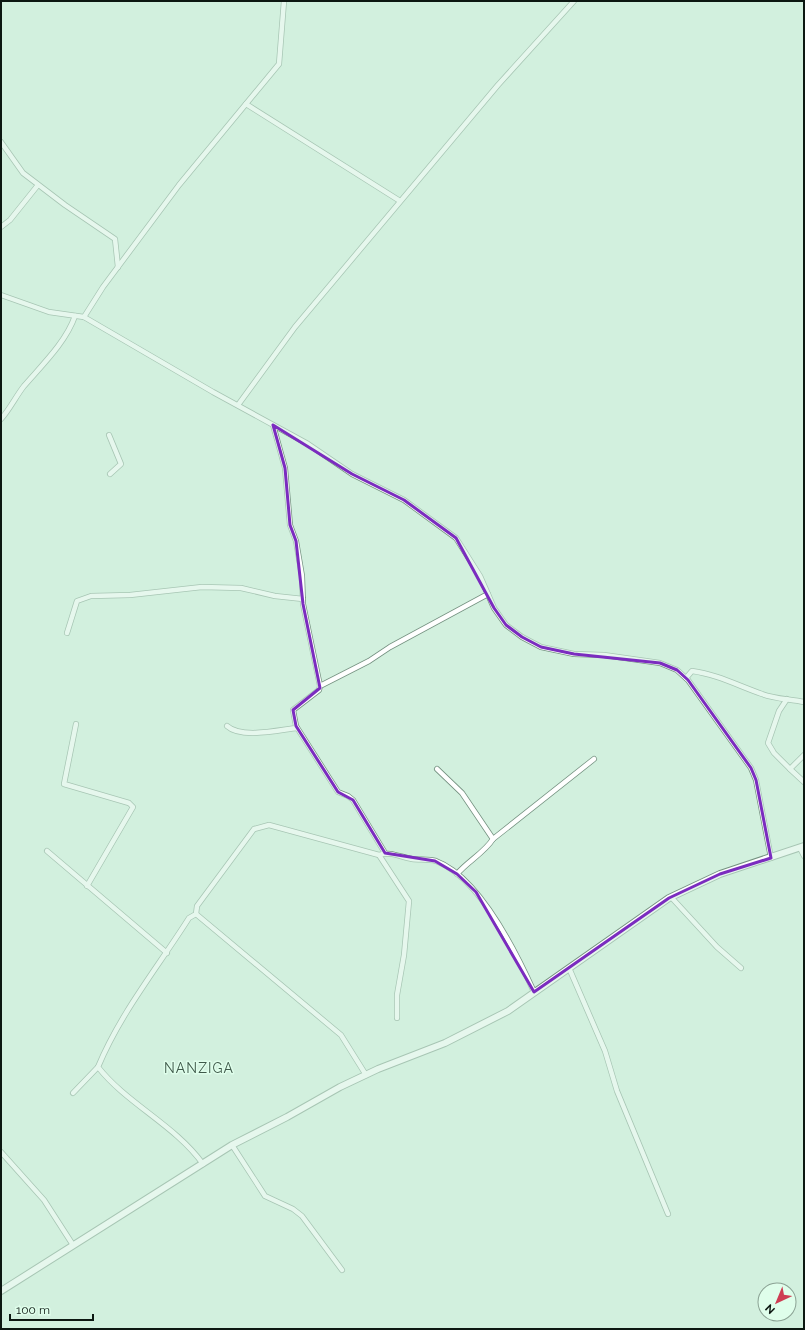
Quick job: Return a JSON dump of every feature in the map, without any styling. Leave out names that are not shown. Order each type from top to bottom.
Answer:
[{"type":"street","points":[[84,317],[118,267],[179,185],[279,64],[284,1]]},
{"type":"street","points":[[238,406],[294,327],[499,83],[574,1]]},
{"type":"street","points":[[246,104],[400,201]]},
{"type":"street","points":[[1,142],[23,173],[65,205],[114,239],[118,267]]},
{"type":"street","points":[[1,227],[10,220],[38,185]]},
{"type":"street","points":[[1,295],[49,312],[84,317],[238,406],[308,444],[352,474],[404,500],[456,538],[480,576],[494,608],[506,625],[522,638],[541,647],[574,654],[604,655],[660,663],[677,670],[686,678],[720,723],[754,774],[771,858]]},
{"type":"street","points":[[1,419],[11,407],[23,388],[48,359],[73,324],[76,316]]},
{"type":"street","points":[[273,425],[285,468],[290,526],[296,541],[302,576],[303,598],[320,686],[319,690],[293,710],[292,715],[297,728],[338,792],[353,800],[385,853]]},
{"type":"street","points":[[109,435],[121,464],[110,474]]},
{"type":"street","points":[[67,633],[76,601],[91,596],[130,595],[202,587],[241,588],[275,596],[303,598]]},
{"type":"street","points":[[320,686],[369,662],[396,643],[488,594]]},
{"type":"street","points":[[686,678],[692,671],[706,673],[728,682],[740,684],[762,695],[804,702]]},
{"type":"street","points":[[787,699],[780,711],[768,743],[774,753],[804,782]]},
{"type":"street","points":[[76,724],[64,784],[129,803],[133,807],[87,886]]},
{"type":"street","points":[[227,726],[231,730],[240,732],[261,732],[297,728]]},
{"type":"street","points":[[790,769],[804,754]]},
{"type":"street","points":[[457,874],[464,865],[490,844],[493,838],[594,758]]},
{"type":"street","points":[[437,769],[462,793],[493,838]]},
{"type":"street","points":[[196,914],[197,906],[254,829],[269,825],[379,855],[385,853],[435,861],[457,874],[476,892],[487,907],[525,972],[534,992]]},
{"type":"street","points":[[1,1291],[179,1177],[203,1164],[232,1145],[366,1075],[445,1043],[508,1011],[671,897],[720,874],[802,847],[804,856]]},
{"type":"street","points":[[47,851],[166,954]]},
{"type":"street","points":[[379,855],[409,901],[404,955],[397,995],[397,1018]]},
{"type":"street","points":[[671,897],[717,947],[741,968]]},
{"type":"street","points":[[73,1093],[98,1066],[124,1014],[189,918],[196,914]]},
{"type":"street","points":[[196,914],[341,1035],[366,1075]]},
{"type":"street","points":[[569,968],[605,1050],[617,1091],[668,1214]]},
{"type":"street","points":[[98,1066],[144,1110],[192,1149],[203,1164]]},
{"type":"street","points":[[232,1145],[265,1196],[293,1209],[302,1216],[342,1270]]},
{"type":"street","points":[[1,1152],[44,1200],[73,1245]]},
{"type":"highlighted area","points":[[273,425],[352,474],[404,500],[456,538],[494,608],[506,625],[522,637],[541,647],[574,654],[660,663],[677,670],[688,680],[751,768],[756,780],[771,858],[720,874],[669,898],[534,992],[476,892],[457,874],[435,861],[385,853],[353,800],[338,792],[296,726],[293,715],[293,710],[320,688],[303,604],[296,541],[290,525],[285,468]]},
{"type":"district","name":"NANZIGA","points":[[199,1068]]}]
